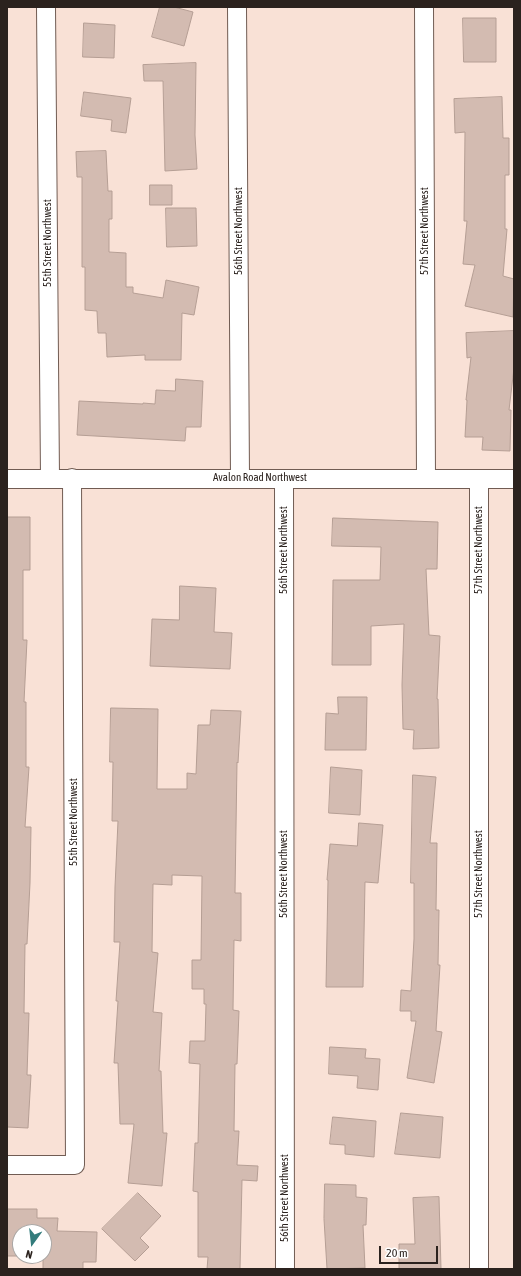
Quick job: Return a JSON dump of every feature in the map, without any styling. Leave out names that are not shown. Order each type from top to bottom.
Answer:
[{"type":"street","name":"55th Street Northwest","points":[[46,7],[50,478]]},
{"type":"street","name":"56th Street Northwest","points":[[237,7],[240,478]]},
{"type":"street","name":"57th Street Northwest","points":[[424,7],[426,479]]},
{"type":"street","name":"55th Street Northwest","points":[[7,1165],[75,1165],[72,478]]},
{"type":"street","name":"56th Street Northwest","points":[[284,478],[284,1269]]},
{"type":"street","name":"Avalon Road Northwest","points":[[7,479],[514,479]]},
{"type":"street","name":"57th Street Northwest","points":[[479,479],[480,1269]]},
{"type":"building","points":[[160,7],[174,7],[193,12],[184,46],[152,37]]},
{"type":"building","points":[[463,18],[496,18],[496,62],[464,62]]},
{"type":"building","points":[[84,23],[115,25],[114,58],[83,57]]},
{"type":"building","points":[[196,63],[195,135],[197,169],[165,171],[163,81],[144,81],[143,65]]},
{"type":"building","points":[[84,92],[131,98],[126,133],[111,131],[112,120],[81,116]]},
{"type":"building","points":[[502,97],[503,138],[509,138],[509,175],[505,175],[505,229],[507,229],[503,276],[514,279],[513,317],[465,306],[475,265],[463,264],[467,221],[464,221],[465,132],[455,133],[454,99]]},
{"type":"building","points":[[106,151],[108,191],[112,191],[112,219],[109,219],[109,252],[126,253],[126,287],[133,287],[133,293],[163,298],[166,280],[199,287],[194,315],[182,313],[181,360],[145,360],[145,355],[107,357],[106,333],[98,333],[97,311],[85,310],[85,267],[82,267],[82,177],[77,177],[76,152]]},
{"type":"building","points":[[150,185],[172,185],[172,205],[150,205]]},
{"type":"building","points":[[166,208],[196,208],[197,246],[167,247]]},
{"type":"building","points":[[514,331],[514,368],[509,410],[511,410],[510,451],[482,450],[483,437],[465,437],[466,400],[471,357],[467,358],[466,333]]},
{"type":"building","points":[[176,379],[203,381],[201,427],[186,427],[185,441],[77,435],[79,401],[155,404],[156,390],[175,391]]},
{"type":"building","points":[[7,517],[30,517],[30,570],[23,570],[23,640],[27,640],[24,702],[26,702],[26,767],[29,767],[25,827],[31,827],[27,944],[25,944],[24,1013],[29,1013],[27,1075],[31,1075],[28,1128],[7,1127]]},
{"type":"building","points":[[333,518],[438,522],[437,569],[426,569],[429,635],[440,636],[437,699],[439,748],[413,749],[414,730],[403,729],[402,685],[404,624],[371,626],[371,665],[332,665],[333,580],[380,580],[381,547],[332,546]]},
{"type":"building","points":[[180,586],[216,588],[214,632],[232,633],[230,669],[150,666],[152,619],[179,620]]},
{"type":"building","points":[[338,697],[367,697],[366,750],[325,750],[326,713],[338,714]]},
{"type":"building","points":[[111,708],[158,709],[157,789],[187,789],[187,773],[196,774],[198,725],[210,725],[211,710],[241,711],[238,763],[237,762],[235,893],[241,893],[241,941],[234,940],[233,1010],[239,1011],[237,1064],[235,1064],[234,1131],[239,1131],[237,1165],[258,1166],[257,1181],[242,1180],[240,1269],[207,1269],[208,1257],[198,1257],[198,1192],[193,1191],[195,1143],[198,1143],[200,1064],[189,1063],[190,1041],[205,1041],[206,1004],[204,1004],[204,989],[192,989],[192,960],[201,960],[202,876],[172,875],[172,885],[153,884],[152,952],[158,953],[153,1012],[162,1013],[159,1071],[161,1071],[163,1133],[167,1133],[162,1186],[128,1183],[134,1124],[120,1124],[118,1063],[114,1063],[120,942],[114,942],[118,821],[112,821],[113,762],[110,762]]},
{"type":"building","points":[[331,767],[362,770],[360,815],[329,813]]},
{"type":"building","points":[[413,775],[436,777],[430,843],[437,843],[436,910],[439,910],[438,965],[440,965],[436,1031],[442,1032],[434,1083],[407,1078],[416,1021],[411,1021],[411,1011],[400,1011],[401,990],[411,991],[414,939],[414,883],[411,883]]},
{"type":"building","points":[[359,823],[383,825],[378,883],[365,882],[363,987],[326,987],[327,880],[330,844],[357,846]]},
{"type":"building","points":[[330,1047],[366,1049],[365,1058],[380,1059],[378,1090],[357,1088],[358,1076],[329,1074]]},
{"type":"building","points":[[401,1113],[443,1117],[440,1158],[395,1154]]},
{"type":"building","points":[[333,1117],[376,1121],[374,1157],[345,1154],[345,1145],[330,1144]]},
{"type":"building","points":[[325,1184],[356,1185],[356,1197],[367,1198],[366,1225],[363,1225],[365,1268],[327,1269],[324,1219]]},
{"type":"building","points":[[138,1193],[161,1216],[140,1238],[149,1247],[135,1261],[102,1229]]},
{"type":"building","points":[[439,1197],[441,1269],[399,1269],[399,1244],[415,1244],[413,1198]]},
{"type":"building","points":[[7,1209],[37,1209],[37,1218],[58,1218],[57,1231],[97,1232],[96,1262],[83,1262],[83,1269],[43,1269],[43,1264],[52,1264],[52,1224],[12,1224],[12,1256],[7,1256]]}]
